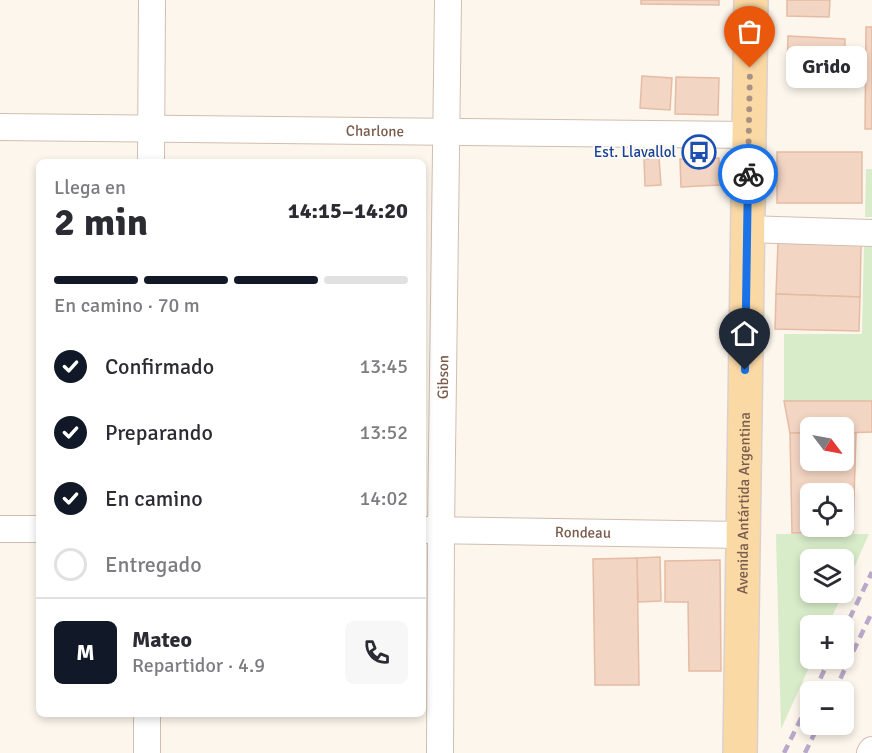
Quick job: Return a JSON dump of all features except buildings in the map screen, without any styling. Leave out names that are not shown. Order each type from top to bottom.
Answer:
[{"type":"main road","name":"Avenida Antártida Argentina","points":[[736,750],[743,535],[751,0]]},
{"type":"street","points":[[151,159],[152,0]]},
{"type":"street","name":"Gibson","points":[[440,753],[432,530],[447,133],[448,0]]},
{"type":"street","name":"Charlone","points":[[0,127],[749,135]]},
{"type":"street","points":[[747,229],[872,232]]},
{"type":"street","points":[[0,529],[36,529]]},
{"type":"street","name":"Rondeau","points":[[432,530],[743,535]]},
{"type":"street","points":[[147,717],[147,753]]},
{"type":"green space","points":[[866,169],[872,169],[872,217],[865,217]]},
{"type":"green space","points":[[864,246],[872,246],[872,401],[784,401],[784,334],[862,334]]},
{"type":"green space","points":[[776,534],[800,534],[800,537],[854,537],[854,534],[869,534],[854,567],[854,549],[800,549],[800,603],[838,603],[833,615],[800,615],[800,669],[808,669],[803,681],[800,681],[800,687],[781,729]]},
{"type":"railway","points":[[851,615],[872,572]]},
{"type":"railway","points":[[839,681],[872,612]]},
{"type":"railway","points":[[819,681],[825,669]]},
{"type":"railway","points":[[784,753],[800,720]]},
{"type":"railway","points":[[805,753],[814,735]]},
{"type":"way so far","points":[[748,174],[750,68]]},
{"type":"place","name":"Grido","points":[[750,68]]},
{"type":"place","name":"Est. Llavallol","points":[[699,152]]},
{"type":"route","points":[[745,370],[748,174]]}]
